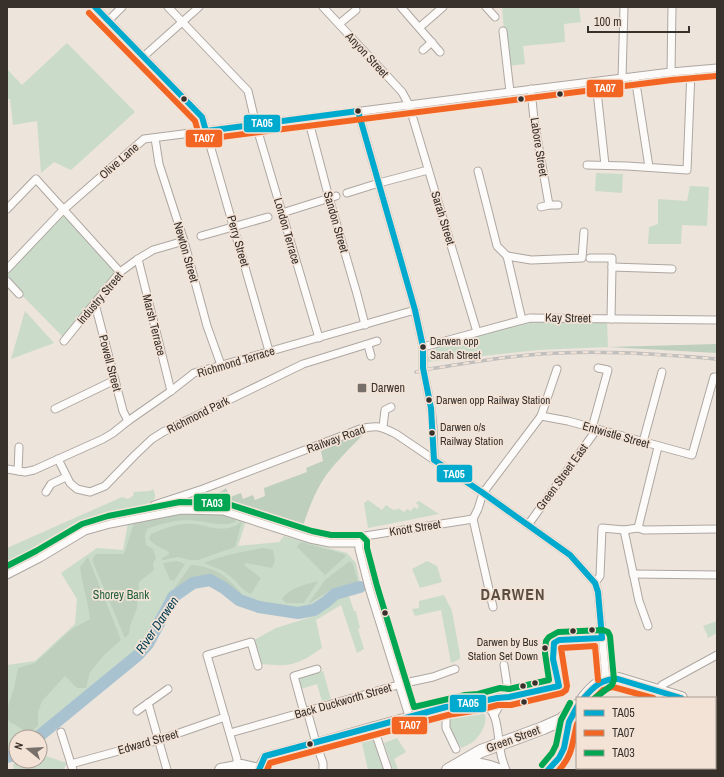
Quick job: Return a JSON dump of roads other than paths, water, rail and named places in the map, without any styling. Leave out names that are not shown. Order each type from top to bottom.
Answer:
[{"type":"highway","points":[[585,697],[597,685],[606,679],[618,680],[678,697]]},
{"type":"highway","name":"Green Street","points":[[451,769],[481,751],[564,719],[576,708]]},
{"type":"highway","points":[[548,770],[559,758],[564,748],[569,722],[576,709]]},
{"type":"highway","points":[[546,727],[557,727],[561,729],[567,738]]},
{"type":"highway","points":[[451,769],[469,764],[476,764],[498,770]]},
{"type":"highway","points":[[221,770],[238,766],[246,766],[259,770]]},
{"type":"street","name":"Perry Street","points":[[95,7],[202,118],[269,351]]},
{"type":"street","points":[[108,21],[122,7]]},
{"type":"street","name":"London Terrace","points":[[168,7],[248,91],[256,125],[319,338]]},
{"type":"street","points":[[143,57],[199,7]]},
{"type":"street","name":"Anyon Street","points":[[323,7],[402,92],[409,105]]},
{"type":"street","points":[[401,7],[420,27],[440,52]]},
{"type":"street","points":[[420,27],[443,7]]},
{"type":"street","points":[[486,7],[495,18]]},
{"type":"street","points":[[622,79],[624,7]]},
{"type":"street","points":[[671,72],[672,7]]},
{"type":"street","points":[[338,24],[356,10]]},
{"type":"street","points":[[503,31],[510,92]]},
{"type":"street","points":[[423,50],[432,42]]},
{"type":"street","name":"Olive Lane","points":[[7,269],[63,210],[144,139],[531,89],[717,68]]},
{"type":"street","points":[[588,164],[687,170],[691,71]]},
{"type":"street","points":[[635,77],[648,167]]},
{"type":"street","points":[[596,82],[605,165]]},
{"type":"street","name":"Labore Street","points":[[531,89],[534,126],[549,205]]},
{"type":"street","name":"Sarah Street","points":[[409,105],[477,332]]},
{"type":"street","points":[[358,111],[415,310],[423,346],[423,368],[434,427],[434,460]]},
{"type":"street","name":"Sandon Street","points":[[308,118],[332,197],[365,325]]},
{"type":"street","name":"Newton Street","points":[[155,138],[159,164],[184,241],[207,326],[221,365]]},
{"type":"street","points":[[347,193],[428,170]]},
{"type":"street","points":[[478,171],[497,246],[507,256],[522,320]]},
{"type":"street","points":[[7,209],[36,179],[120,272]]},
{"type":"street","points":[[282,213],[332,197]]},
{"type":"street","points":[[541,207],[558,204]]},
{"type":"street","points":[[201,236],[268,217]]},
{"type":"street","points":[[507,256],[531,260],[582,258],[584,232]]},
{"type":"street","name":"Industry Street","points":[[64,341],[120,272],[153,250],[184,241]]},
{"type":"street","points":[[590,258],[612,258],[611,319]]},
{"type":"street","name":"Marsh Terrace","points":[[138,259],[171,391]]},
{"type":"street","points":[[612,267],[672,269]]},
{"type":"street","points":[[7,282],[19,294]]},
{"type":"street","name":"Powell Street","points":[[95,304],[123,411],[128,421]]},
{"type":"street","name":"Richmond Terrace","points":[[7,469],[25,472],[34,470],[103,439],[194,373],[415,310]]},
{"type":"street","name":"Kay Street","points":[[423,346],[530,318],[717,320]]},
{"type":"street","name":"Richmond Park","points":[[58,459],[66,477],[73,486],[90,492],[100,489],[109,482],[144,446],[163,432],[303,364],[377,341]]},
{"type":"street","points":[[368,344],[371,356]]},
{"type":"street","name":"Green Street East","points":[[528,525],[594,428],[608,370],[598,368]]},
{"type":"street","points":[[493,607],[473,519],[483,493],[541,416],[557,369]]},
{"type":"street","points":[[643,442],[662,372]]},
{"type":"street","name":"Entwistle Street","points":[[541,416],[568,421],[658,447],[692,455],[714,377],[717,378]]},
{"type":"street","points":[[55,409],[115,380]]},
{"type":"street","points":[[383,427],[385,410],[391,407]]},
{"type":"street","name":"Railway Road","points":[[154,505],[203,489],[360,429],[372,426],[383,427],[404,437],[434,460],[570,555],[595,583]]},
{"type":"street","points":[[18,471],[19,447]]},
{"type":"street","points":[[638,528],[658,447]]},
{"type":"street","points":[[46,492],[51,484],[66,477]]},
{"type":"street","points":[[7,575],[40,558],[85,531],[110,524],[180,510],[223,511],[310,539],[330,543],[359,543],[359,549],[369,588],[400,685],[408,716]]},
{"type":"street","name":"Knott Street","points":[[359,543],[365,536],[473,519]]},
{"type":"street","points":[[606,679],[598,592],[595,583],[600,576],[602,528],[624,530],[638,528],[644,530],[717,529]]},
{"type":"street","points":[[624,530],[639,601],[648,626]]},
{"type":"street","points":[[633,574],[717,575]]},
{"type":"street","points":[[238,766],[207,655],[250,642],[258,666]]},
{"type":"street","points":[[663,692],[717,655]]},
{"type":"street","points":[[504,665],[509,697]]},
{"type":"street","points":[[315,667],[294,676],[303,708],[308,714],[316,743],[324,763],[323,770]]},
{"type":"street","name":"Back Duckworth Street","points":[[230,733],[405,683],[433,677],[455,669]]},
{"type":"street","points":[[137,711],[168,689]]},
{"type":"street","points":[[259,770],[265,756],[316,743],[408,716],[467,703],[509,697]]},
{"type":"street","points":[[494,715],[501,703],[509,697]]},
{"type":"street","points":[[480,702],[491,709],[494,715],[497,723],[499,745],[506,770]]},
{"type":"street","points":[[148,703],[167,770]]},
{"type":"street","points":[[446,707],[446,728],[456,749]]},
{"type":"street","name":"Edward Street","points":[[72,767],[159,740],[225,717]]},
{"type":"street","points":[[373,726],[388,770]]},
{"type":"street","points":[[61,732],[72,767]]},
{"type":"waterway","name":"River Darwen","points":[[48,729],[138,655],[148,644],[173,597],[193,583],[210,580],[224,588],[239,600],[259,607],[298,613],[314,610],[335,594],[360,587]]},
{"type":"railway","points":[[416,372],[491,359],[576,352],[670,355],[717,359]]},
{"type":"place","name":"Darwen opp Sarah Street","points":[[423,347]]},
{"type":"place","name":"Darwen","points":[[362,388]]},
{"type":"place","name":"Darwen opp Railway Station","points":[[429,400]]},
{"type":"place","name":"Darwen o/s Railway Station","points":[[432,433]]},
{"type":"place","name":"Darwen by Bus Station Set Down","points":[[545,648]]},
{"type":"district","name":"DARWEN","points":[[513,594]]},
{"type":"park label","name":"Shorey Bank","points":[[121,595]]}]
